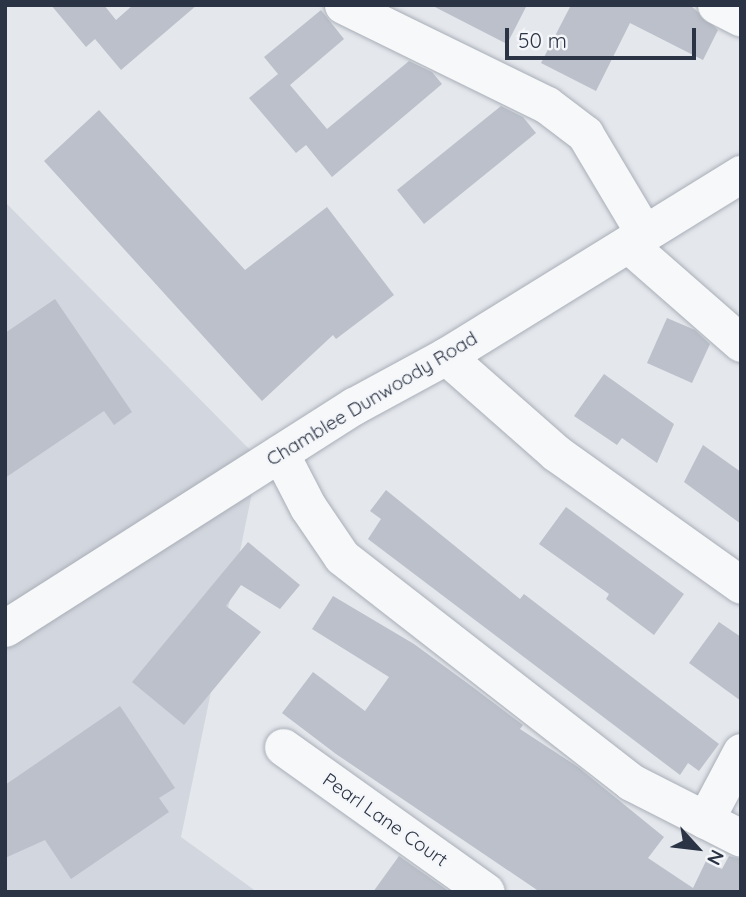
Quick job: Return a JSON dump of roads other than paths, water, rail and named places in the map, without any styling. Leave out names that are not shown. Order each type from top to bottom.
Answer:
[{"type":"street","points":[[343,5],[547,105],[585,134],[636,239],[741,343]]},
{"type":"street","points":[[716,5],[741,18]]},
{"type":"street","name":"Chamblee Dunwoody Road","points":[[5,628],[280,453],[446,356],[741,174]]},
{"type":"street","points":[[446,356],[556,453],[741,586]]},
{"type":"street","points":[[280,453],[308,507],[342,557],[631,782],[741,838]]},
{"type":"street","name":"Pearl Lane Court","points":[[283,747],[486,892]]},
{"type":"street","points":[[705,820],[741,751]]}]
